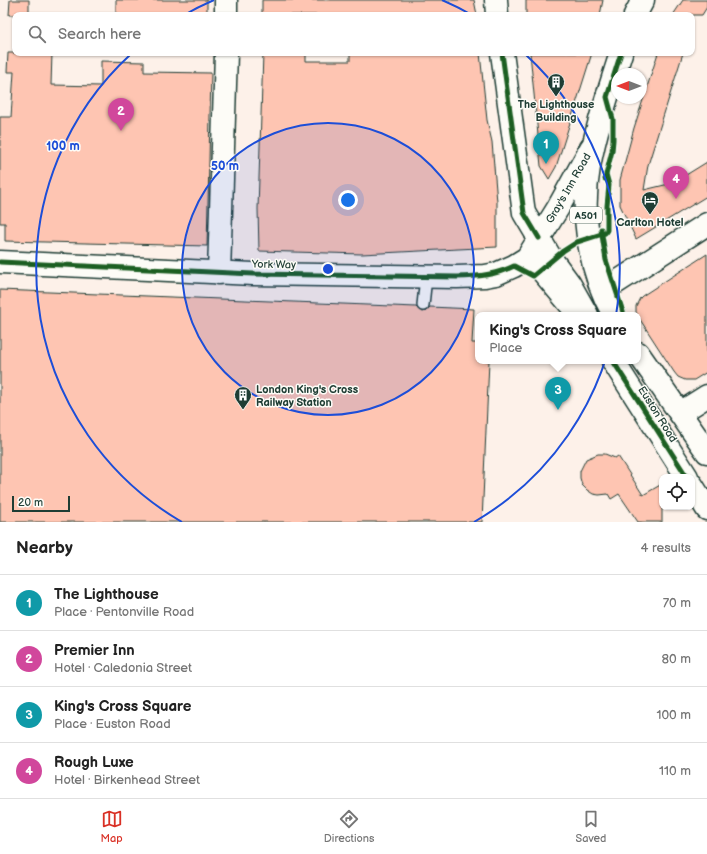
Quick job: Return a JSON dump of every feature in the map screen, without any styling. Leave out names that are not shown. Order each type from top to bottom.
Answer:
[{"type":"main road","points":[[226,0],[226,12]]},
{"type":"main road","points":[[496,0],[497,12]]},
{"type":"main road","points":[[637,12],[643,0]]},
{"type":"main road","points":[[220,273],[226,56]]},
{"type":"main road","points":[[502,56],[524,213],[538,254],[577,312]]},
{"type":"main road","name":"Gray's Inn Road","points":[[603,291],[594,265],[589,239],[586,207],[588,169],[595,138],[620,56]]},
{"type":"main road","name":"Gray's Inn Road","points":[[538,254],[595,138]]},
{"type":"main road","points":[[603,291],[707,224]]},
{"type":"main road","points":[[538,254],[569,284],[585,312]]},
{"type":"main road","name":"York Way","points":[[0,262],[220,273],[426,277],[485,276],[506,270],[538,254]]},
{"type":"main road","name":"A501","points":[[603,291],[613,312]]},
{"type":"main road","name":"Euston Road","points":[[641,357],[707,452]]},
{"type":"main road","name":"Euston Road","points":[[615,364],[685,474]]},
{"type":"main road","points":[[680,413],[707,396]]},
{"type":"main road","points":[[695,490],[707,509]]},
{"type":"lane","points":[[423,305],[426,277]]},
{"type":"building","points":[[10,0],[29,0],[29,12],[12,12],[12,15],[9,15]]},
{"type":"building","points":[[116,0],[207,0],[207,12],[116,12]]},
{"type":"building","points":[[262,0],[474,0],[476,12],[262,12]]},
{"type":"building","points":[[526,0],[603,0],[601,12],[526,12]]},
{"type":"building","points":[[683,0],[707,0],[707,7],[702,15],[695,15],[695,12],[675,12]]},
{"type":"building","points":[[8,53],[12,53],[12,56],[52,56],[51,85],[101,86],[101,61],[144,62],[144,72],[211,73],[207,246],[5,241],[5,223],[0,223],[0,117],[11,117],[14,72],[7,72]]},
{"type":"building","points":[[263,56],[306,56],[306,61],[350,61],[350,56],[480,56],[487,120],[492,142],[497,202],[497,247],[362,254],[259,251],[258,209]]},
{"type":"building","name":"The Lighthouse Building","points":[[530,56],[591,56],[556,167],[549,179],[541,166]]},
{"type":"building","points":[[657,56],[682,56],[648,165],[644,190],[673,183],[707,162],[707,196],[636,239],[620,205],[620,180],[642,104],[647,104],[647,87]]},
{"type":"building","points":[[707,254],[707,372],[694,380],[685,380],[678,377],[641,321],[641,312],[636,312],[636,306],[642,296]]},
{"type":"building","name":"London King's Cross Railway Station","points":[[0,290],[416,307],[423,312],[430,307],[474,309],[472,343],[475,343],[475,364],[489,364],[482,522],[0,522]]},
{"type":"building","points":[[598,454],[605,454],[615,458],[618,456],[643,495],[659,486],[659,510],[662,510],[662,522],[638,522],[619,494],[611,499],[608,494],[593,494],[587,490],[582,485],[580,478],[580,471],[586,459]]},
{"type":"cycle path","points":[[502,56],[524,213],[539,238]]},
{"type":"cycle path","points":[[605,179],[612,151],[613,140],[613,119],[607,97],[620,56]]},
{"type":"cycle path","points":[[0,262],[253,274],[457,277],[487,275],[500,272],[514,266],[533,276],[563,251],[577,242],[605,233],[607,230],[609,185],[606,174]]},
{"type":"cycle path","points":[[601,229],[606,260],[623,312]]},
{"type":"cycle path","points":[[615,364],[685,474]]},
{"type":"place","name":"The Lighthouse Building","points":[[556,97]]},
{"type":"place","name":"Premier Inn","points":[[121,131]]},
{"type":"place","name":"The Lighthouse","points":[[546,164]]},
{"type":"place","name":"Rough Luxe","points":[[676,199]]},
{"type":"place","name":"Carlton Hotel","points":[[650,215]]},
{"type":"place","name":"London King's Cross Railway Station","points":[[243,410]]},
{"type":"place","name":"King's Cross Square","points":[[558,410]]}]
